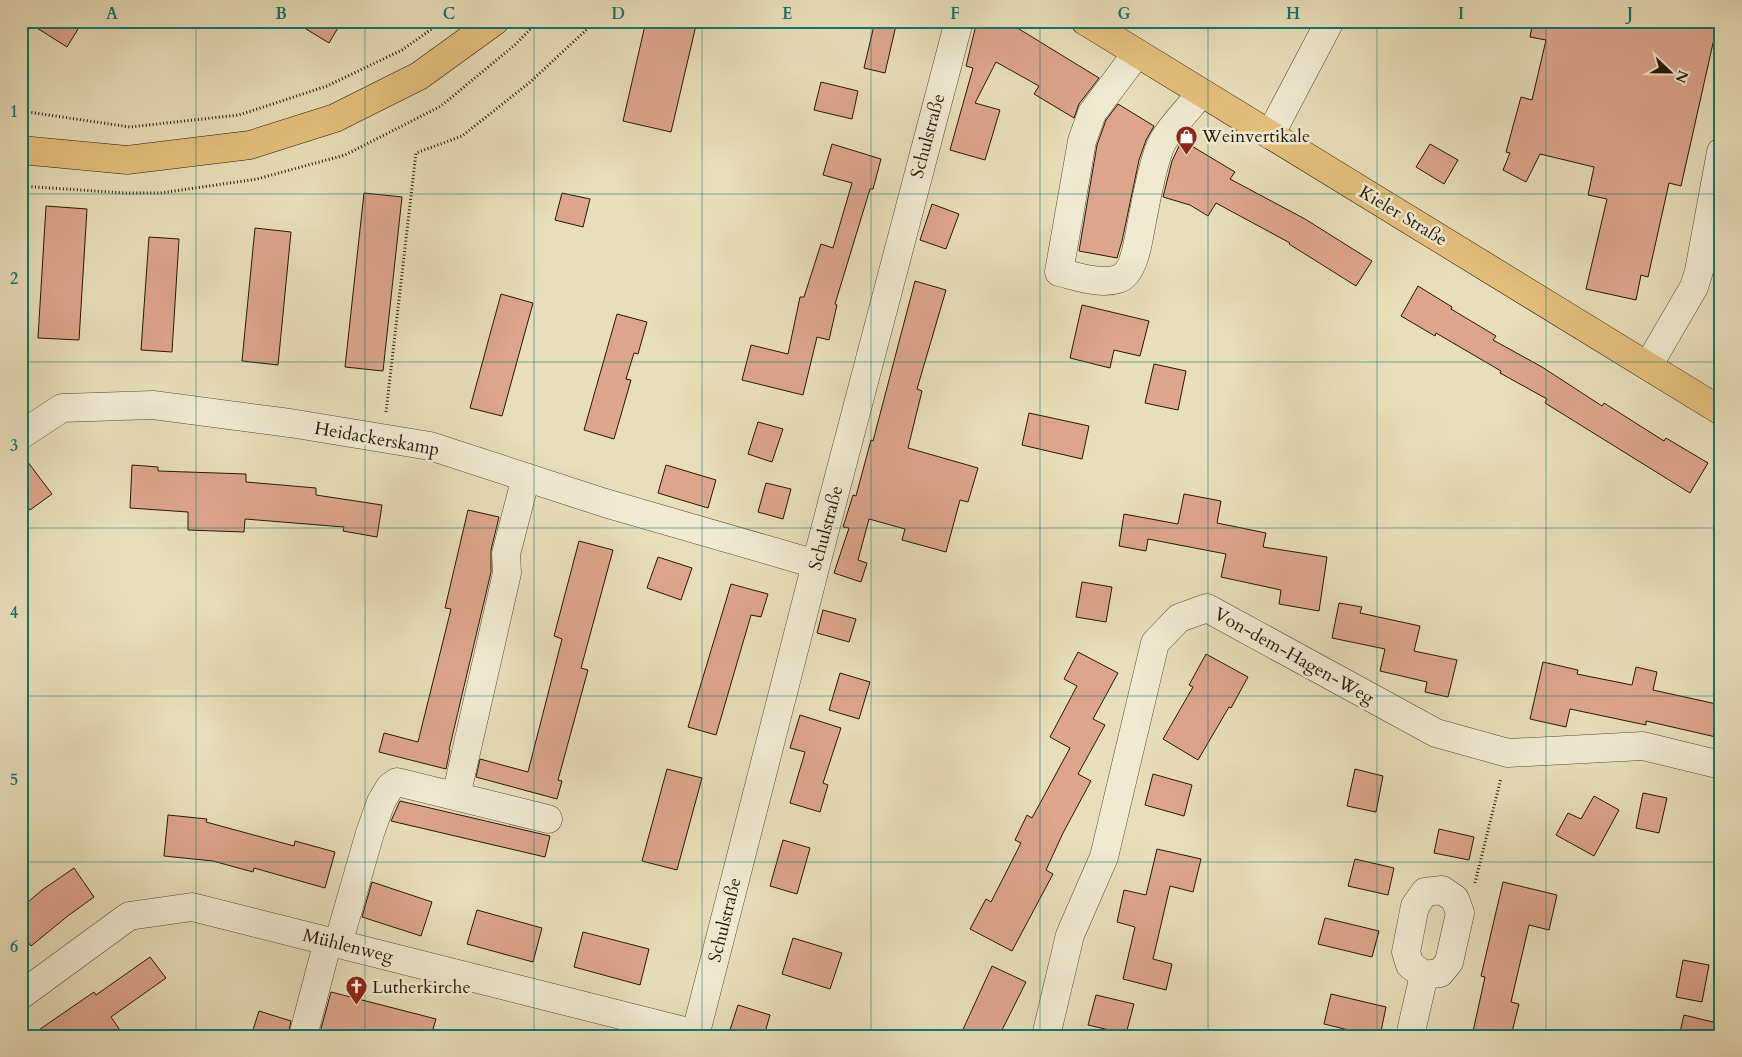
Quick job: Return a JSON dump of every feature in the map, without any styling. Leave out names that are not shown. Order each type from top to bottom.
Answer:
[{"type":"main road","points":[[21,150],[127,160],[250,145],[335,118],[420,76],[495,21]]},
{"type":"main road","name":"Kieler Straße","points":[[1088,22],[1721,411]]},
{"type":"street","name":"Schulstraße","points":[[695,1035],[816,564],[959,21]]},
{"type":"street","points":[[1270,135],[1330,21]]},
{"type":"street","points":[[1137,53],[1092,113],[1082,140],[1058,272],[1100,281],[1119,279],[1126,274],[1132,264],[1137,246],[1160,146],[1201,93]]},
{"type":"street","points":[[1648,366],[1694,287],[1699,271],[1721,152]]},
{"type":"street","name":"Heidackerskamp","points":[[21,435],[62,408],[153,405],[290,423],[383,438],[430,446],[605,503],[816,564]]},
{"type":"street","points":[[456,796],[507,573],[506,554],[526,477]]},
{"type":"street","name":"Von-dem-Hagen-Weg","points":[[1046,1036],[1070,935],[1104,857],[1155,643],[1179,618],[1207,608],[1436,733],[1508,753],[1643,746],[1721,765]]},
{"type":"street","points":[[303,1036],[370,833],[381,802],[390,787],[397,782],[548,819]]},
{"type":"street","points":[[1442,890],[1455,900],[1460,912],[1450,962],[1440,973],[1424,975],[1410,965],[1406,952],[1415,906],[1424,892],[1442,890]]},
{"type":"street","name":"Mühlenweg","points":[[21,995],[128,916],[192,907],[695,1035]]},
{"type":"street","points":[[1410,1036],[1424,975]]},
{"type":"path","points":[[21,111],[130,127],[239,115],[327,86],[402,50],[443,21]]},
{"type":"path","points":[[516,44],[538,21]]},
{"type":"path","points":[[383,438],[416,153],[462,136],[529,83],[596,21]]},
{"type":"path","points":[[1455,900],[1476,882],[1508,753]]},
{"type":"building","points":[[26,21],[83,21],[67,47]]},
{"type":"building","points":[[293,21],[342,21],[329,43]]},
{"type":"building","points":[[646,21],[697,21],[671,132],[623,121]]},
{"type":"building","points":[[875,21],[897,21],[885,73],[864,68]]},
{"type":"building","points":[[977,21],[1006,21],[1099,78],[1079,104],[1074,118],[1034,94],[1039,86],[996,62],[975,103],[1000,110],[985,160],[950,150],[973,68],[966,66]]},
{"type":"building","points":[[1533,21],[1718,21],[1681,186],[1669,183],[1648,277],[1641,275],[1636,300],[1586,289],[1607,199],[1588,195],[1594,167],[1540,154],[1526,182],[1503,170],[1510,153],[1506,152],[1521,97],[1532,100],[1546,40],[1530,37]]},
{"type":"building","points":[[821,82],[858,91],[852,119],[814,110]]},
{"type":"building","points":[[1118,104],[1154,126],[1146,140],[1139,160],[1117,258],[1079,251],[1097,145],[1106,120]]},
{"type":"building","points":[[1181,142],[1184,144],[1185,142],[1235,172],[1230,179],[1305,219],[1372,261],[1356,286],[1290,243],[1216,203],[1208,216],[1190,205],[1163,197],[1172,161]]},
{"type":"building","points":[[832,144],[881,159],[835,304],[837,305],[829,340],[817,337],[803,395],[742,380],[751,345],[788,354],[800,297],[804,297],[821,244],[833,248],[852,183],[823,175]]},
{"type":"building","points":[[1430,144],[1458,160],[1444,184],[1416,167]]},
{"type":"building","points":[[364,193],[402,197],[383,371],[345,367]]},
{"type":"building","points":[[562,193],[590,199],[583,227],[555,220]]},
{"type":"building","points":[[932,204],[959,214],[946,249],[920,240]]},
{"type":"building","points":[[46,206],[87,209],[79,340],[38,338]]},
{"type":"building","points":[[255,228],[291,232],[278,365],[242,361]]},
{"type":"building","points":[[149,237],[179,239],[172,352],[141,350]]},
{"type":"building","points":[[915,281],[946,290],[917,389],[922,391],[908,448],[978,468],[968,502],[960,500],[946,552],[902,540],[905,529],[869,519],[858,560],[867,563],[861,582],[834,573],[849,528],[843,527],[853,495],[856,496],[871,440],[873,441]]},
{"type":"building","points":[[1418,286],[1452,307],[1451,309],[1496,336],[1493,340],[1542,367],[1602,406],[1604,403],[1664,441],[1666,438],[1708,463],[1690,493],[1545,403],[1547,399],[1500,373],[1501,371],[1436,333],[1435,336],[1401,316]]},
{"type":"building","points":[[501,294],[533,303],[502,416],[470,408]]},
{"type":"building","points":[[1082,305],[1149,321],[1140,356],[1114,350],[1110,368],[1070,358]]},
{"type":"building","points":[[617,314],[647,322],[638,354],[634,353],[626,379],[631,380],[614,439],[584,430]]},
{"type":"building","points":[[1154,364],[1186,371],[1178,410],[1145,403]]},
{"type":"building","points":[[1029,413],[1089,426],[1082,459],[1022,445]]},
{"type":"building","points":[[758,422],[783,429],[772,462],[748,454]]},
{"type":"building","points":[[21,453],[52,494],[30,510],[21,498]]},
{"type":"building","points":[[132,465],[158,467],[158,471],[246,474],[246,482],[316,488],[316,495],[382,505],[377,537],[343,531],[344,527],[245,519],[244,532],[188,530],[188,512],[130,508]]},
{"type":"building","points":[[666,465],[716,480],[708,508],[658,493]]},
{"type":"building","points":[[766,483],[791,489],[783,519],[758,512]]},
{"type":"building","points":[[1184,494],[1221,501],[1217,523],[1266,533],[1263,547],[1327,557],[1319,611],[1279,604],[1281,590],[1221,577],[1226,554],[1148,539],[1146,551],[1119,546],[1124,514],[1178,524]]},
{"type":"building","points":[[468,510],[499,517],[491,550],[491,572],[446,769],[379,752],[384,733],[418,742],[451,609],[445,608]]},
{"type":"building","points":[[579,541],[613,550],[581,668],[588,670],[558,780],[562,781],[557,799],[476,777],[480,759],[528,772],[562,639],[554,636]]},
{"type":"building","points":[[658,557],[692,568],[681,600],[647,588]]},
{"type":"building","points":[[1082,582],[1112,587],[1106,622],[1076,617]]},
{"type":"building","points":[[731,584],[768,594],[761,617],[751,615],[716,735],[688,727]]},
{"type":"building","points":[[1339,603],[1362,607],[1360,613],[1420,626],[1414,651],[1457,660],[1448,697],[1425,692],[1427,682],[1380,671],[1385,649],[1332,638]]},
{"type":"building","points":[[823,610],[856,619],[849,642],[817,633]]},
{"type":"building","points":[[1078,652],[1118,673],[1093,719],[1105,725],[1078,774],[1091,781],[1063,833],[1046,870],[1053,874],[1012,951],[970,929],[986,899],[991,902],[1021,843],[1015,840],[1027,815],[1032,818],[1070,748],[1050,737],[1077,686],[1064,679]]},
{"type":"building","points":[[1206,654],[1248,677],[1198,760],[1163,739],[1193,687],[1189,685]]},
{"type":"building","points":[[1543,662],[1578,670],[1577,674],[1632,685],[1636,667],[1657,672],[1653,690],[1721,705],[1721,717],[1716,737],[1646,721],[1646,725],[1570,709],[1566,727],[1530,719]]},
{"type":"building","points":[[840,673],[870,682],[859,719],[829,710]]},
{"type":"building","points":[[800,715],[841,728],[823,783],[828,785],[820,812],[790,803],[805,752],[790,748]]},
{"type":"building","points":[[667,769],[702,778],[677,870],[642,861]]},
{"type":"building","points":[[1355,769],[1383,776],[1376,812],[1347,806]]},
{"type":"building","points":[[1153,774],[1192,785],[1184,816],[1145,805]]},
{"type":"building","points":[[1643,793],[1667,798],[1659,833],[1636,828]]},
{"type":"building","points":[[1594,796],[1619,810],[1594,856],[1556,835],[1568,813],[1581,819]]},
{"type":"building","points":[[400,801],[550,836],[545,857],[391,821]]},
{"type":"building","points":[[168,815],[207,819],[206,822],[294,846],[295,841],[335,852],[325,888],[254,868],[253,872],[213,861],[164,856]]},
{"type":"building","points":[[1439,829],[1474,837],[1469,860],[1434,853]]},
{"type":"building","points":[[783,840],[810,848],[797,894],[770,886]]},
{"type":"building","points":[[1157,849],[1201,859],[1193,892],[1170,886],[1153,959],[1172,964],[1166,990],[1123,979],[1135,927],[1117,922],[1124,890],[1146,895]]},
{"type":"building","points":[[1355,859],[1394,868],[1388,895],[1348,886]]},
{"type":"building","points":[[74,868],[94,897],[31,946],[21,933],[21,908],[42,890]]},
{"type":"building","points":[[372,882],[432,902],[421,936],[362,917]]},
{"type":"building","points":[[1503,882],[1557,895],[1549,930],[1529,925],[1511,1002],[1519,1004],[1511,1036],[1472,1036],[1485,977],[1481,976]]},
{"type":"building","points":[[477,910],[542,928],[533,962],[467,944]]},
{"type":"building","points":[[1325,918],[1379,931],[1372,957],[1318,944]]},
{"type":"building","points":[[583,932],[649,949],[640,985],[574,967]]},
{"type":"building","points":[[793,938],[842,953],[830,989],[782,974]]},
{"type":"building","points":[[150,957],[166,978],[111,1017],[124,1036],[30,1036],[94,992],[96,995]]},
{"type":"building","points":[[1683,960],[1709,965],[1702,1002],[1676,997]]},
{"type":"building","points":[[992,966],[1026,982],[999,1036],[960,1036]]},
{"type":"building","name":"Lutherkirche","points":[[331,992],[436,1019],[431,1036],[319,1036]]},
{"type":"building","points":[[1331,994],[1386,1007],[1380,1036],[1324,1024]]},
{"type":"building","points":[[1096,995],[1134,1004],[1126,1034],[1088,1025]]},
{"type":"building","points":[[738,1005],[770,1015],[764,1036],[749,1036],[730,1030]]},
{"type":"building","points":[[259,1011],[291,1021],[288,1036],[251,1036]]},
{"type":"building","points":[[1684,1015],[1721,1024],[1721,1036],[1679,1036]]},
{"type":"place","name":"Weinvertikale","points":[[1186,155]]},
{"type":"place","name":"Lutherkirche","points":[[356,1006]]}]
